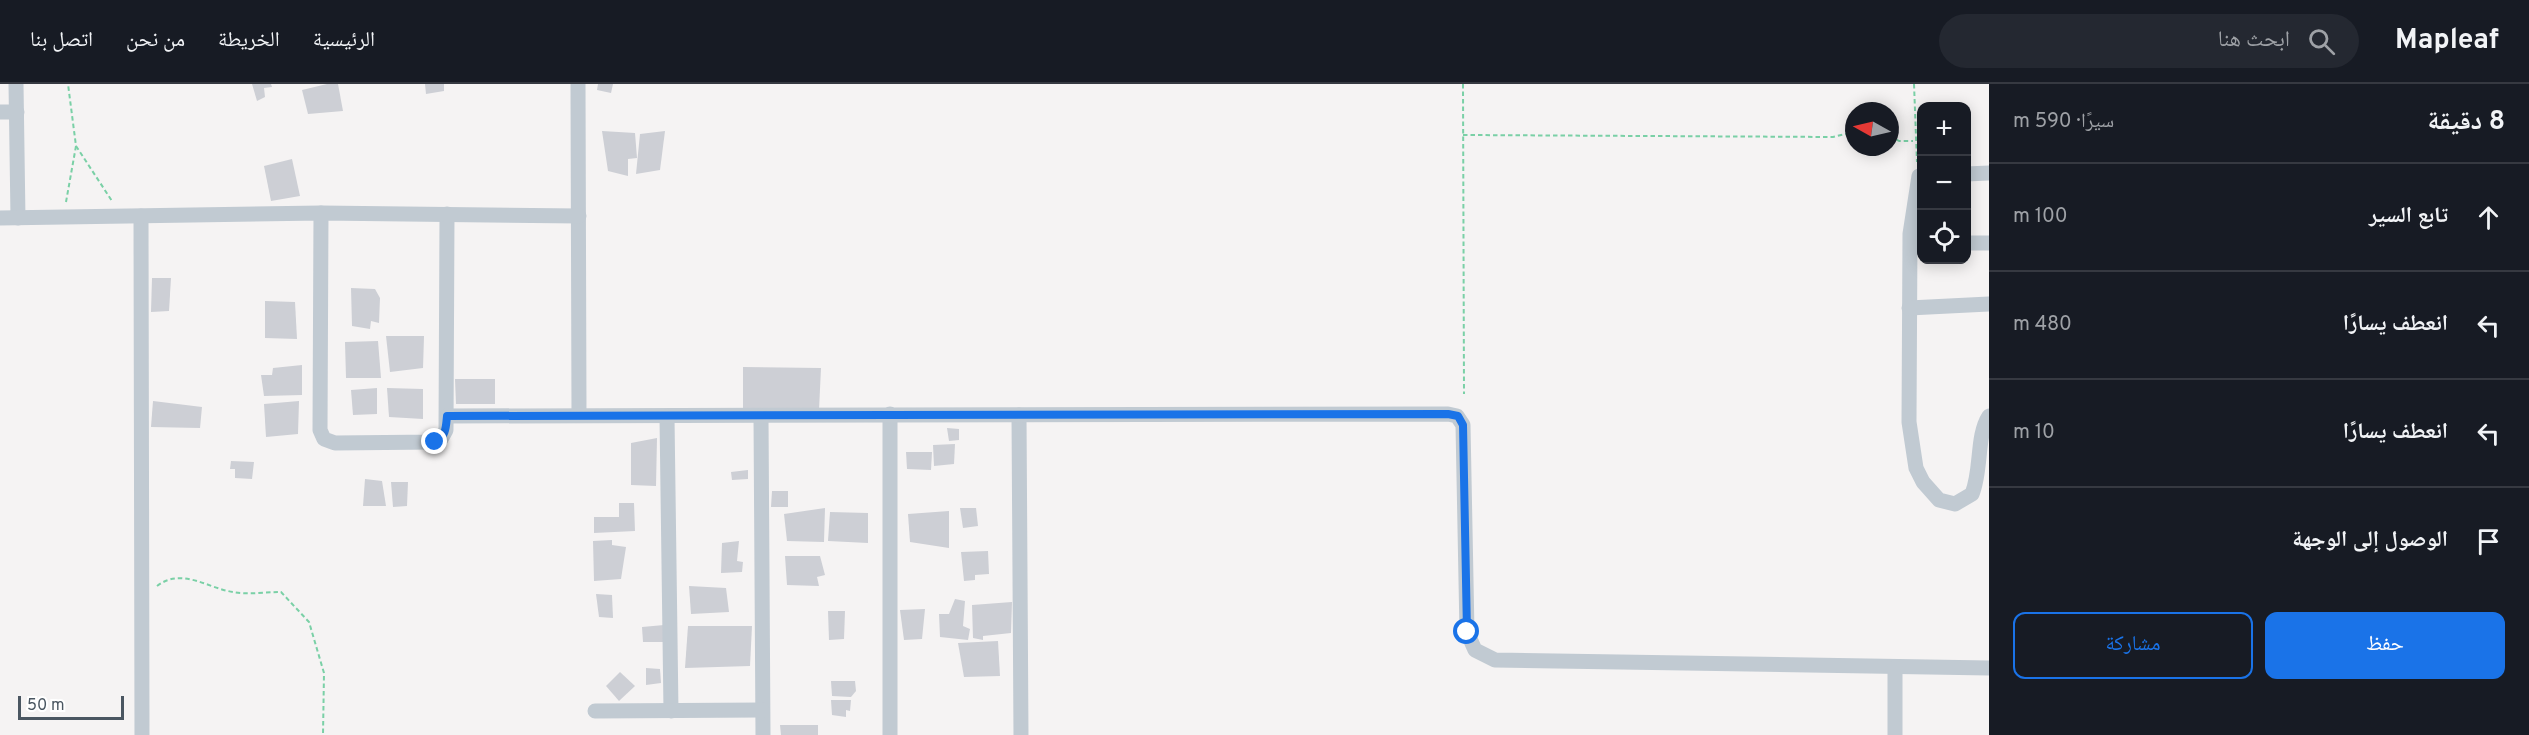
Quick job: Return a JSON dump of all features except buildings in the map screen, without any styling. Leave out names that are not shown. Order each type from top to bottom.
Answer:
[{"type":"street","points":[[16,84],[18,218]]},
{"type":"street","points":[[578,84],[579,414]]},
{"type":"street","points":[[0,112],[17,112]]},
{"type":"street","points":[[1971,174],[1989,173]]},
{"type":"street","points":[[1918,210],[1910,308],[1909,422],[1912,449],[1923,482],[1939,500],[1955,504],[1972,494],[1979,473],[1983,426],[1989,416]]},
{"type":"street","points":[[0,218],[321,213],[579,216]]},
{"type":"street","points":[[321,213],[320,430],[324,439],[335,443],[435,442],[441,439],[446,430],[447,214]]},
{"type":"street","points":[[141,216],[142,735]]},
{"type":"street","points":[[1971,243],[1989,243]]},
{"type":"street","points":[[1910,308],[1989,304]]},
{"type":"street","points":[[890,414],[890,735]]},
{"type":"street","points":[[447,416],[1448,414],[1458,416],[1463,425],[1467,632],[1475,650],[1495,660],[1989,668]]},
{"type":"street","points":[[1019,415],[1021,735]]},
{"type":"street","points":[[761,416],[762,735]]},
{"type":"street","points":[[667,417],[671,711]]},
{"type":"street","points":[[1895,668],[1895,735]]},
{"type":"street","points":[[595,711],[762,710]]},
{"type":"path","points":[[63,217],[76,146],[68,84]]},
{"type":"path","points":[[1463,84],[1464,394]]},
{"type":"path","points":[[1914,84],[1914,141],[1917,158]]},
{"type":"path","points":[[1463,135],[1833,137],[1845,134]]},
{"type":"path","points":[[1899,141],[1914,141]]},
{"type":"path","points":[[76,146],[121,216]]},
{"type":"path","points":[[142,598],[165,580],[178,576],[234,593],[281,592],[309,622],[318,652],[324,673],[323,735]]},
{"type":"route","points":[[435,442],[441,439],[446,430],[447,416],[1448,414],[1458,416],[1463,425],[1467,632]]}]
